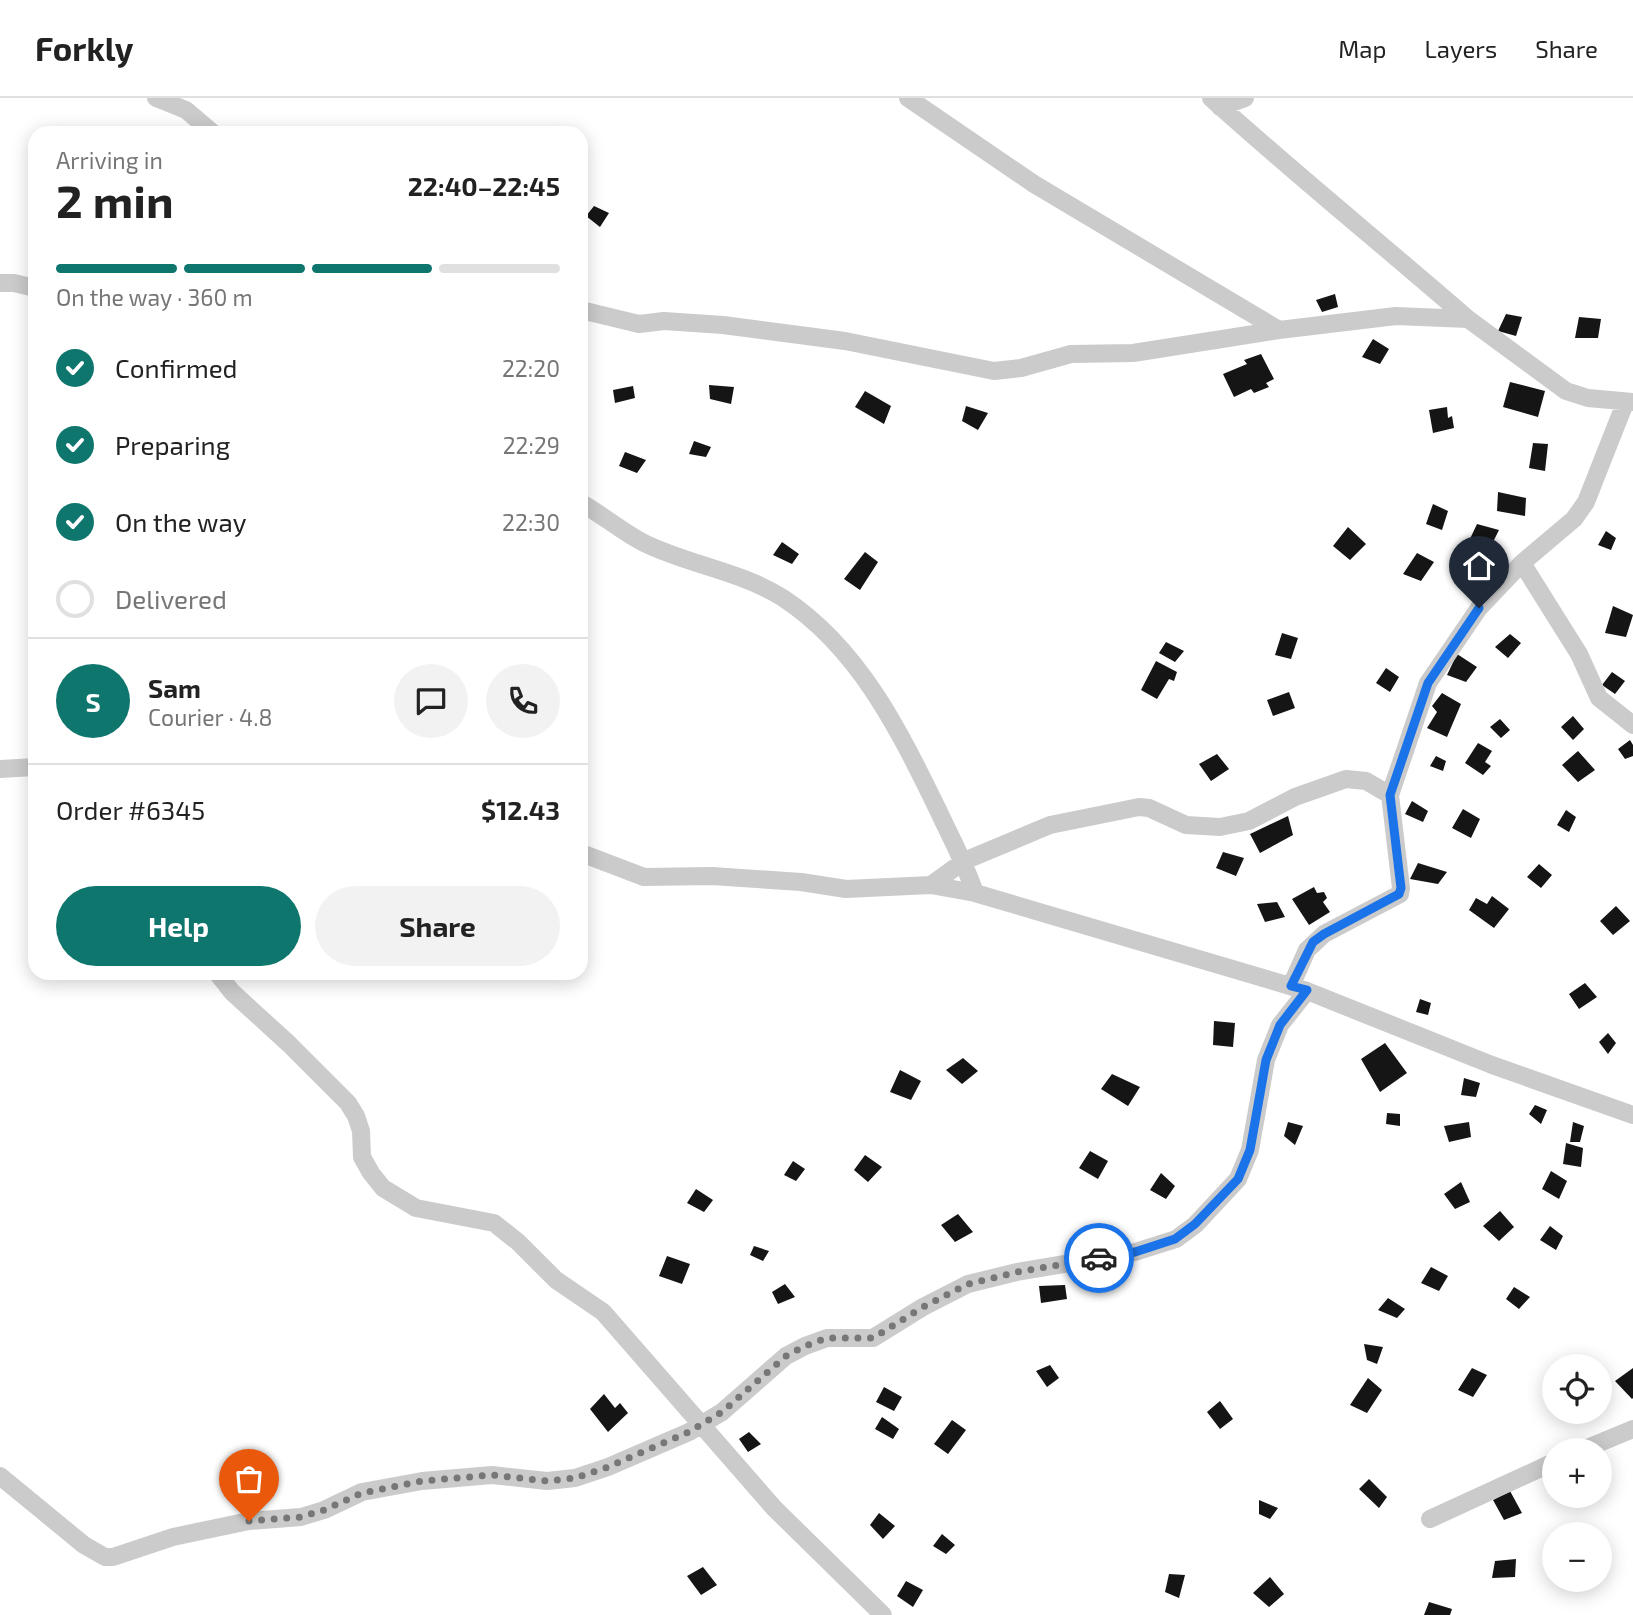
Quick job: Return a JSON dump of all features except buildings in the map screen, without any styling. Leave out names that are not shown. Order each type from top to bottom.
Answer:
[{"type":"street","points":[[156,98],[186,110],[205,126]]},
{"type":"street","points":[[908,98],[1034,184],[1279,330]]},
{"type":"street","points":[[1216,102],[1245,98]]},
{"type":"street","points":[[0,1476],[84,1545],[104,1557],[113,1557],[173,1537],[249,1521],[301,1517],[362,1493],[422,1481],[492,1475],[547,1481],[575,1478],[608,1467],[689,1432],[722,1412],[786,1356],[805,1346],[827,1338],[873,1338],[923,1307],[968,1284],[1017,1272],[1135,1252],[1175,1239],[1195,1224],[1238,1179],[1250,1150],[1266,1060],[1299,988],[1313,942],[1399,894],[1401,888],[1390,795],[1428,683],[1479,608],[1522,563],[1565,529],[1586,502],[1629,403],[1588,398],[1566,391],[1468,319],[1282,163],[1216,102]]},
{"type":"street","points":[[0,283],[28,286]]},
{"type":"street","points":[[588,312],[639,324],[663,321],[723,325],[845,341],[994,371],[1021,368],[1071,354],[1133,354],[1279,330],[1396,316],[1468,319]]},
{"type":"street","points":[[588,507],[644,543],[730,573],[782,598],[830,635],[863,673],[917,766],[964,861],[975,893]]},
{"type":"street","points":[[1522,563],[1579,654],[1599,698],[1633,725]]},
{"type":"street","points":[[0,769],[28,767]]},
{"type":"street","points":[[931,885],[964,861],[1050,825],[1139,807],[1149,808],[1186,825],[1220,827],[1249,821],[1295,797],[1346,779],[1366,781],[1390,795]]},
{"type":"street","points":[[588,856],[644,877],[712,876],[801,882],[846,889],[931,885],[975,893],[1299,988],[1492,1065],[1633,1115]]},
{"type":"street","points":[[223,980],[348,1103],[361,1131],[362,1157],[383,1188],[416,1208],[494,1223],[506,1231],[548,1273],[603,1312],[774,1508],[883,1615]]},
{"type":"street","points":[[1611,1438],[1633,1429]]},
{"type":"street","points":[[1430,1519],[1542,1468]]},
{"type":"way so far","points":[[249,1521],[301,1517],[362,1493],[422,1481],[492,1475],[547,1481],[575,1478],[608,1467],[689,1432],[722,1412],[786,1356],[805,1346],[827,1338],[873,1338],[923,1307],[968,1284],[1017,1272],[1099,1258]]},
{"type":"route","points":[[1099,1258],[1135,1252],[1175,1239],[1195,1224],[1238,1179],[1250,1150],[1266,1060],[1280,1025],[1307,990],[1291,986],[1307,950],[1324,934],[1399,894],[1401,888],[1390,795],[1428,683],[1479,608]]}]
